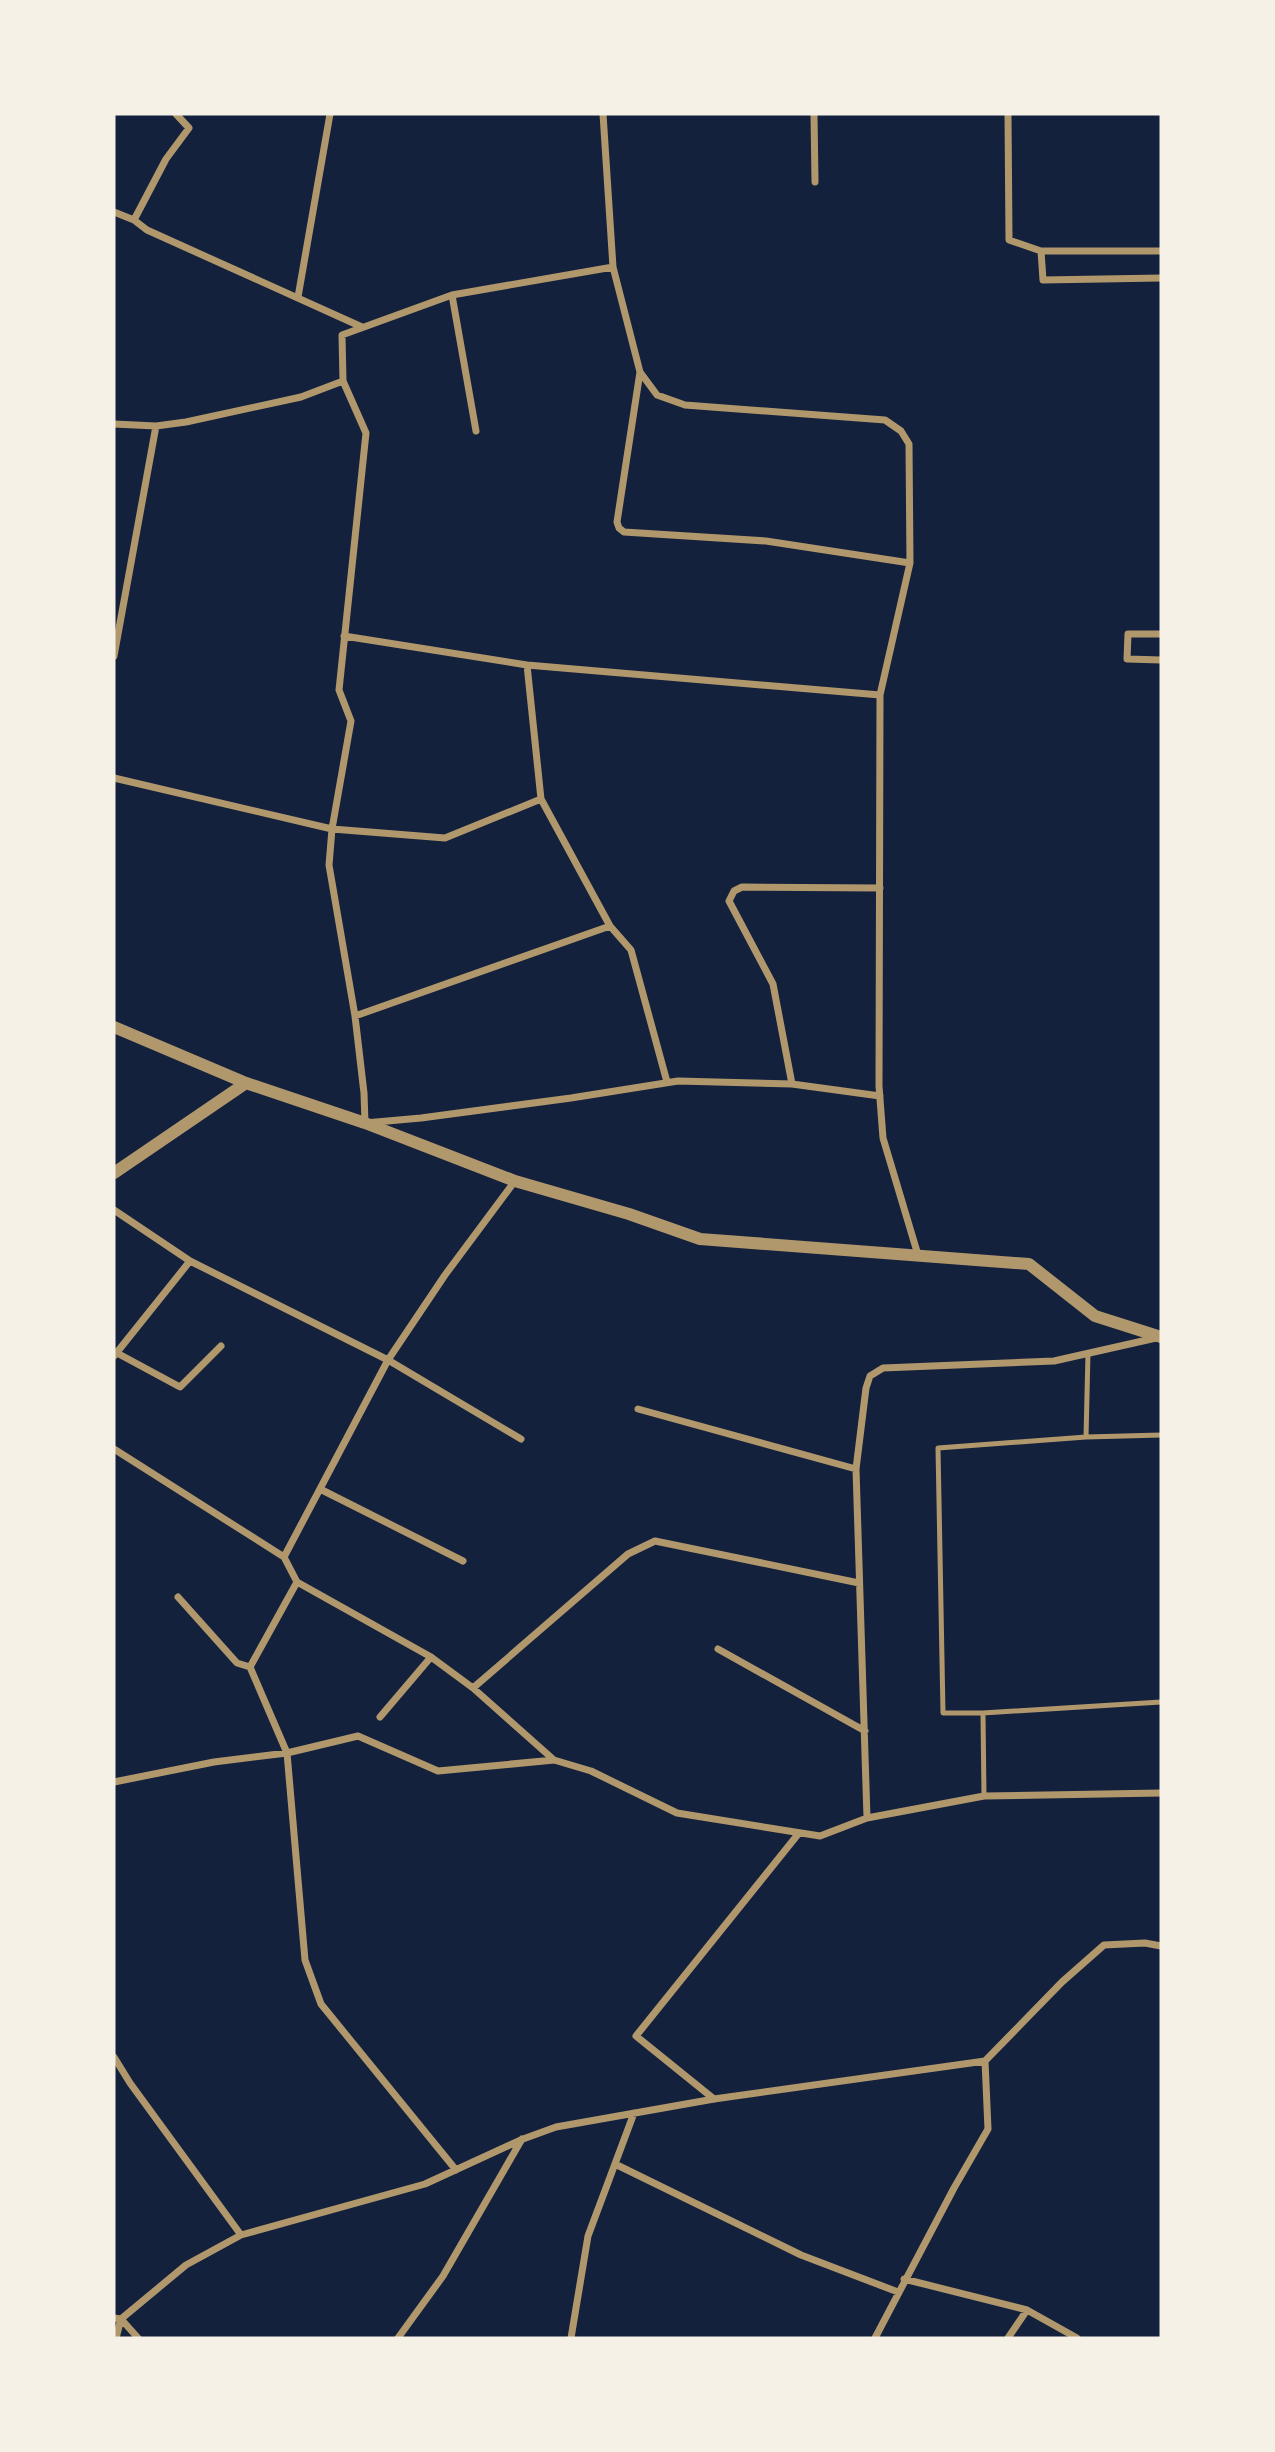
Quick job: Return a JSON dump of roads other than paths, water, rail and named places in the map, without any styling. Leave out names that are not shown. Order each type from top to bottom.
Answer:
[{"type":"street","points":[[134,220],[166,159],[189,128],[176,114]]},
{"type":"street","points":[[298,297],[330,114]]},
{"type":"street","points":[[603,114],[613,267],[640,372],[657,395],[685,405],[885,420],[901,431],[909,444],[909,563],[880,695],[880,1096],[883,1138],[918,1255]]},
{"type":"street","points":[[814,114],[815,182]]},
{"type":"street","points":[[1008,114],[1009,240],[1041,251],[1161,251]]},
{"type":"street","points":[[114,212],[134,220],[147,230],[362,327]]},
{"type":"street","points":[[1041,251],[1043,280],[1161,278]]},
{"type":"street","points":[[365,1123],[355,1016],[329,865],[332,829],[351,721],[340,690],[366,433],[343,381],[342,335],[452,295],[613,267]]},
{"type":"street","points":[[452,295],[476,431]]},
{"type":"street","points":[[640,372],[617,522],[624,532],[766,541],[909,563]]},
{"type":"street","points":[[114,424],[156,426],[186,422],[301,397],[343,381]]},
{"type":"street","points":[[114,656],[156,426]]},
{"type":"street","points":[[1161,634],[1128,634],[1127,659],[1161,660]]},
{"type":"street","points":[[344,636],[527,665],[880,695]]},
{"type":"street","points":[[527,665],[541,799],[610,926],[631,950],[667,1082]]},
{"type":"street","points":[[114,778],[332,829],[445,838],[541,799]]},
{"type":"street","points":[[792,1084],[773,984],[729,901],[734,891],[742,887],[880,888]]},
{"type":"street","points":[[355,1016],[610,926]]},
{"type":"street","points":[[114,1027],[246,1083],[365,1123],[515,1181],[629,1214],[700,1239],[1029,1264],[1095,1316],[1161,1337]]},
{"type":"street","points":[[365,1123],[571,1098],[678,1080],[792,1084],[880,1096]]},
{"type":"street","points":[[114,1173],[246,1083]]},
{"type":"street","points":[[284,1557],[388,1360],[445,1275],[515,1181]]},
{"type":"street","points":[[114,1210],[190,1261],[388,1360],[521,1439]]},
{"type":"street","points":[[190,1261],[115,1354],[180,1387],[221,1346]]},
{"type":"street","points":[[867,1818],[856,1469],[866,1388],[870,1376],[883,1368],[1054,1361],[1161,1337]]},
{"type":"street","points":[[638,1409],[856,1469]]},
{"type":"street","points":[[114,1449],[284,1557],[297,1582],[431,1657],[473,1688],[554,1760]]},
{"type":"street","points":[[320,1489],[463,1562]]},
{"type":"street","points":[[473,1688],[628,1554],[655,1541],[859,1583]]},
{"type":"street","points":[[250,1667],[297,1582]]},
{"type":"street","points":[[178,1597],[237,1662],[250,1667],[287,1753],[305,1960],[321,2004],[456,2170]]},
{"type":"street","points":[[718,1649],[864,1731]]},
{"type":"street","points":[[380,1717],[431,1657]]},
{"type":"street","points":[[114,1782],[214,1762],[287,1753],[358,1736],[438,1771],[554,1760],[591,1771],[677,1813],[820,1836],[867,1818],[984,1796],[1161,1793]]},
{"type":"street","points":[[715,2099],[636,2036],[799,1833]]},
{"type":"street","points":[[117,2318],[186,2266],[242,2235],[425,2185],[523,2139],[556,2127],[715,2099],[985,2061],[1062,1982],[1104,1945],[1144,1943],[1161,1946]]},
{"type":"street","points":[[114,2057],[130,2083],[242,2235]]},
{"type":"street","points":[[875,2338],[904,2279],[988,2129],[985,2061]]},
{"type":"street","points":[[571,2338],[588,2236],[635,2113]]},
{"type":"street","points":[[398,2338],[443,2276],[523,2139]]},
{"type":"street","points":[[615,2164],[801,2255],[898,2292]]},
{"type":"street","points":[[904,2279],[1027,2309],[1077,2338]]},
{"type":"street","points":[[1008,2338],[1027,2309]]},
{"type":"street","points":[[116,2338],[117,2318]]},
{"type":"street","points":[[117,2318],[138,2338]]},
{"type":"lane","points":[[1086,1437],[1088,1353]]},
{"type":"lane","points":[[1161,1435],[1086,1437],[938,1448],[943,1713],[1161,1702]]},
{"type":"lane","points":[[983,1713],[984,1796]]}]
